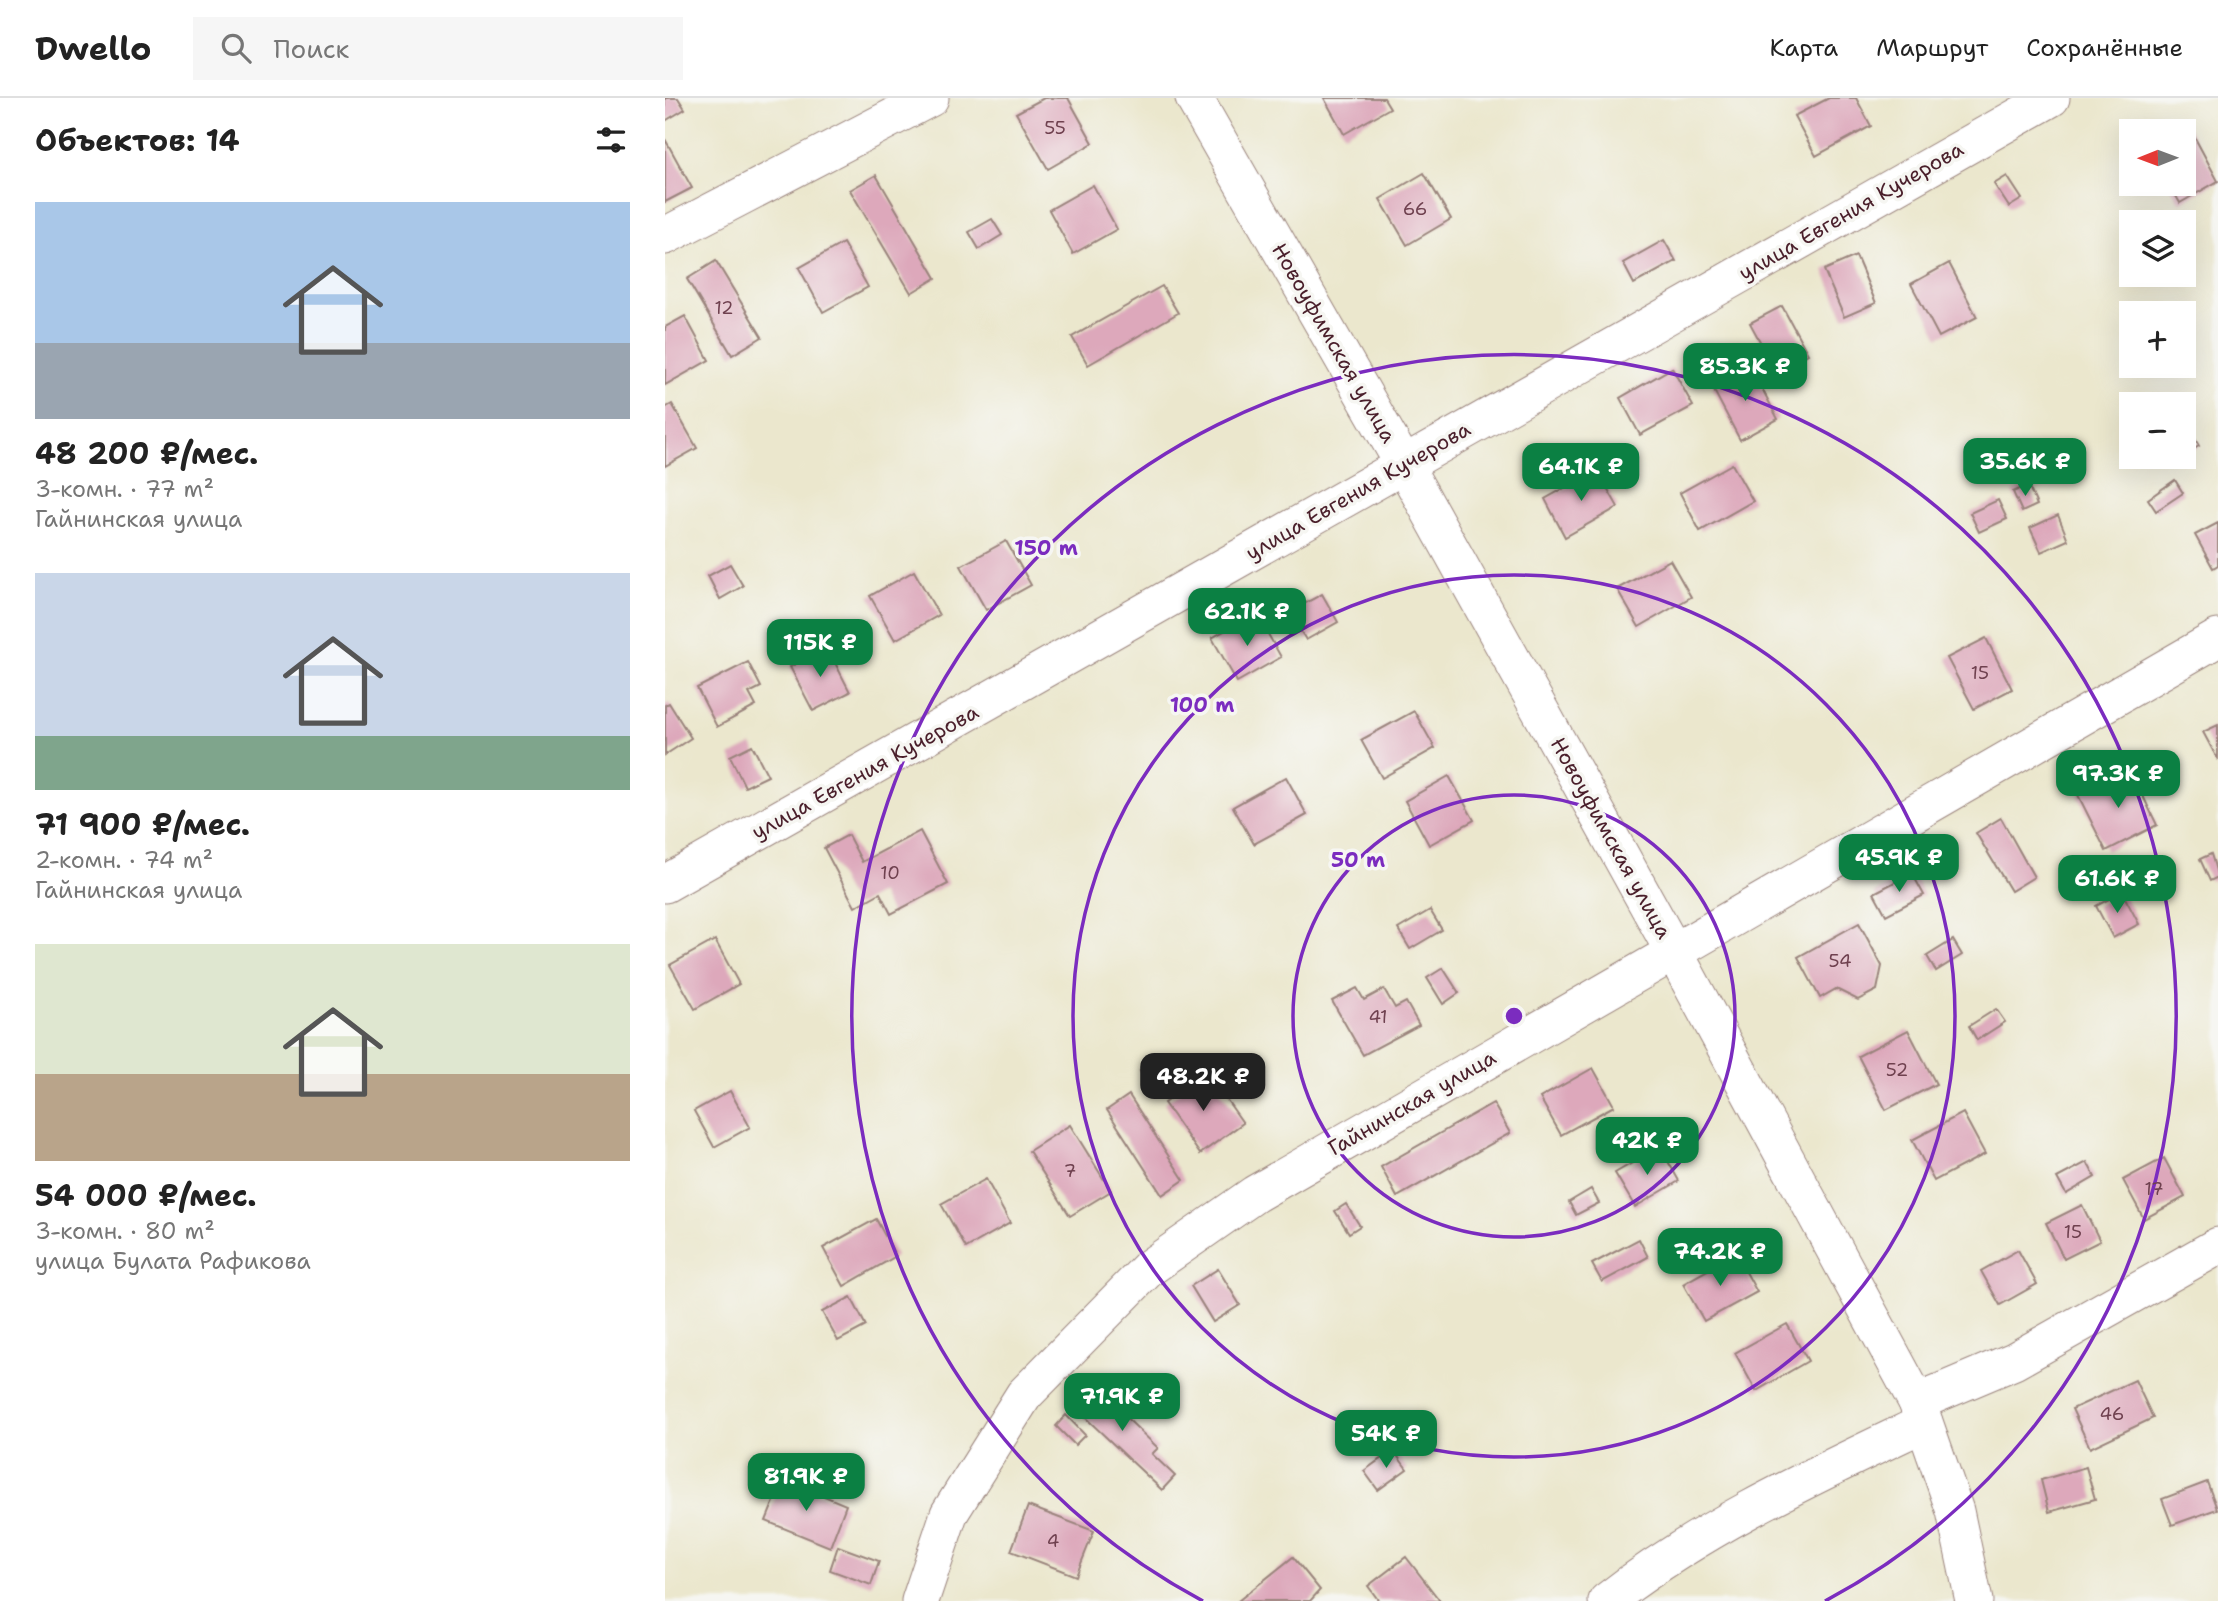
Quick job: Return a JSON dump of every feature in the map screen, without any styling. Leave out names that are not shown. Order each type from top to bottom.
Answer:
[{"type":"street","points":[[665,236],[930,98]]},
{"type":"street","name":"Новоуфимская улица","points":[[1193,98],[1404,465],[1674,952],[1921,1413],[1955,1511],[1973,1601]]},
{"type":"street","name":"улица Евгения Кучерова","points":[[665,884],[2051,98]]},
{"type":"street","name":"Гайнинская улица","points":[[920,1601],[949,1514],[1024,1395],[1149,1268],[1255,1194],[2218,638]]},
{"type":"street","points":[[1607,1601],[1699,1538],[2218,1246]]},
{"type":"building","points":[[665,98],[678,98],[685,109],[665,121]]},
{"type":"building","points":[[1044,98],[1068,98],[1093,143],[1048,169],[1016,113]]},
{"type":"building","points":[[1324,98],[1384,98],[1390,108],[1344,134]]},
{"type":"building","points":[[1829,98],[1856,98],[1871,126],[1816,156],[1794,116]]},
{"type":"building","points":[[665,139],[692,188],[665,202]]},
{"type":"building","points":[[2196,140],[2218,181],[2196,194]]},
{"type":"building","points":[[1424,173],[1451,219],[1407,245],[1380,199]]},
{"type":"building","points":[[876,175],[936,278],[911,293],[850,190]]},
{"type":"building","points":[[2007,176],[2022,199],[2009,207],[1994,184]]},
{"type":"building","points":[[1093,185],[1117,229],[1073,254],[1049,210]]},
{"type":"building","points":[[2176,196],[2192,196],[2180,203]]},
{"type":"building","points":[[992,219],[1002,235],[979,249],[969,232]]},
{"type":"building","points":[[1664,240],[1676,261],[1634,284],[1623,263]]},
{"type":"building","points":[[843,243],[868,287],[823,312],[799,268]]},
{"type":"building","points":[[1856,256],[1876,303],[1844,317],[1824,270]]},
{"type":"building","points":[[716,261],[762,337],[732,355],[687,279]]},
{"type":"building","points":[[1949,263],[1977,317],[1939,337],[1911,284]]},
{"type":"building","points":[[1162,286],[1178,313],[1088,365],[1072,337]]},
{"type":"building","points":[[1782,306],[1808,354],[1776,371],[1750,323]]},
{"type":"building","points":[[685,316],[709,360],[665,385],[665,327]]},
{"type":"building","points":[[1750,366],[1778,419],[1740,440],[1712,387]]},
{"type":"building","points":[[1672,368],[1693,406],[1640,435],[1620,398]]},
{"type":"building","points":[[672,404],[697,448],[665,466],[665,408]]},
{"type":"building","points":[[1732,464],[1753,501],[1700,531],[1680,493]]},
{"type":"building","points":[[1597,470],[1618,507],[1565,537],[1545,499]]},
{"type":"building","points":[[2175,480],[2183,493],[2156,511],[2148,499]]},
{"type":"building","points":[[2028,485],[2037,505],[2022,512],[2013,492]]},
{"type":"building","points":[[1998,500],[2007,519],[1979,532],[1970,513]]},
{"type":"building","points":[[2058,515],[2068,540],[2041,552],[2030,528]]},
{"type":"building","points":[[2218,523],[2218,565],[2213,568],[2195,535]]},
{"type":"building","points":[[1006,541],[1031,585],[986,610],[961,566]]},
{"type":"building","points":[[1670,560],[1691,597],[1639,627],[1617,589]]},
{"type":"building","points":[[730,564],[743,586],[720,599],[708,576]]},
{"type":"building","points":[[914,571],[939,615],[895,640],[870,596]]},
{"type":"building","points":[[1322,594],[1338,622],[1306,640],[1289,612]]},
{"type":"building","points":[[1256,613],[1281,657],[1237,682],[1212,638]]},
{"type":"building","points":[[1986,638],[2012,689],[1974,709],[1947,658]]},
{"type":"building","points":[[827,647],[850,692],[813,711],[790,667]]},
{"type":"building","points":[[748,662],[761,687],[749,693],[756,706],[717,727],[697,688]]},
{"type":"building","points":[[669,703],[691,738],[665,755],[665,705]]},
{"type":"building","points":[[1414,711],[1435,748],[1382,778],[1361,740]]},
{"type":"building","points":[[2218,725],[2218,760],[2203,732]]},
{"type":"building","points":[[752,745],[768,776],[745,787],[730,756]]},
{"type":"building","points":[[2130,769],[2157,825],[2106,851],[2078,795]]},
{"type":"building","points":[[1449,776],[1474,820],[1429,845],[1405,801]]},
{"type":"building","points":[[1286,777],[1307,815],[1254,844],[1233,807]]},
{"type":"building","points":[[2001,818],[2034,877],[2011,891],[1976,833]]},
{"type":"building","points":[[920,831],[948,884],[891,914],[880,893],[855,907],[824,848],[848,835],[862,862]]},
{"type":"building","points":[[2211,854],[2218,877],[2210,881],[2200,859]]},
{"type":"building","points":[[1912,873],[1924,895],[1886,915],[1874,893]]},
{"type":"building","points":[[2122,892],[2139,924],[2113,938],[2096,906]]},
{"type":"building","points":[[1430,910],[1442,930],[1410,949],[1398,929]]},
{"type":"building","points":[[1859,923],[1882,966],[1877,990],[1858,1000],[1836,989],[1820,998],[1798,957]]},
{"type":"building","points":[[715,940],[739,984],[695,1009],[670,965]]},
{"type":"building","points":[[1953,940],[1962,955],[1936,971],[1927,956]]},
{"type":"building","points":[[1443,968],[1459,993],[1443,1004],[1427,978]]},
{"type":"building","points":[[1357,988],[1364,1000],[1384,989],[1395,1008],[1406,1002],[1419,1025],[1363,1055],[1332,1001]]},
{"type":"building","points":[[1996,1009],[2005,1022],[1977,1040],[1969,1026]]},
{"type":"building","points":[[1908,1030],[1936,1084],[1886,1110],[1858,1056]]},
{"type":"building","points":[[1164,1058],[1174,1077],[1150,1090],[1140,1071]]},
{"type":"building","points":[[1593,1068],[1614,1106],[1561,1135],[1540,1098]]},
{"type":"building","points":[[1207,1072],[1243,1123],[1200,1154],[1164,1103]]},
{"type":"building","points":[[730,1091],[750,1127],[714,1147],[694,1111]]},
{"type":"building","points":[[1129,1095],[1184,1180],[1162,1195],[1107,1110]]},
{"type":"building","points":[[1493,1103],[1510,1133],[1397,1197],[1381,1167]]},
{"type":"building","points":[[1963,1113],[1985,1154],[1934,1181],[1912,1140]]},
{"type":"building","points":[[1070,1125],[1111,1191],[1070,1216],[1029,1151]]},
{"type":"building","points":[[1660,1147],[1679,1181],[1635,1207],[1615,1173]]},
{"type":"building","points":[[2164,1158],[2185,1197],[2144,1219],[2123,1180]]},
{"type":"building","points":[[2087,1162],[2095,1177],[2066,1194],[2057,1178]]},
{"type":"building","points":[[986,1179],[1010,1223],[966,1248],[941,1204]]},
{"type":"building","points":[[1591,1189],[1599,1203],[1576,1215],[1569,1202]]},
{"type":"building","points":[[1346,1204],[1360,1226],[1349,1233],[1335,1211]]},
{"type":"building","points":[[2082,1205],[2100,1241],[2064,1259],[2046,1223]]},
{"type":"building","points":[[876,1219],[896,1256],[844,1286],[823,1248]]},
{"type":"building","points":[[1639,1239],[1648,1257],[1602,1282],[1592,1264]]},
{"type":"building","points":[[2018,1250],[2037,1284],[2000,1305],[1981,1271]]},
{"type":"building","points":[[1736,1254],[1757,1292],[1704,1321],[1683,1284]]},
{"type":"building","points":[[1218,1269],[1240,1305],[1213,1322],[1191,1286]]},
{"type":"building","points":[[851,1297],[866,1326],[838,1341],[822,1312]]},
{"type":"building","points":[[1787,1324],[1808,1361],[1756,1391],[1735,1353]]},
{"type":"building","points":[[1098,1380],[1118,1399],[1113,1405],[1158,1448],[1152,1454],[1175,1476],[1162,1490],[1073,1406]]},
{"type":"building","points":[[2135,1380],[2153,1418],[2090,1448],[2072,1409]]},
{"type":"building","points":[[1066,1415],[1085,1435],[1075,1445],[1056,1426]]},
{"type":"building","points":[[1393,1450],[1407,1469],[1378,1490],[1364,1471]]},
{"type":"building","points":[[2086,1467],[2095,1499],[2049,1512],[2041,1480]]},
{"type":"building","points":[[783,1479],[846,1505],[830,1547],[766,1521]]},
{"type":"building","points":[[2207,1482],[2217,1509],[2172,1525],[2162,1499]]},
{"type":"building","points":[[1028,1506],[1094,1531],[1076,1576],[1011,1551]]},
{"type":"building","points":[[838,1546],[879,1561],[871,1585],[830,1570]]},
{"type":"building","points":[[1293,1557],[1320,1590],[1310,1601],[1238,1601]]},
{"type":"building","points":[[1406,1557],[1440,1601],[1379,1601],[1368,1586]]}]
